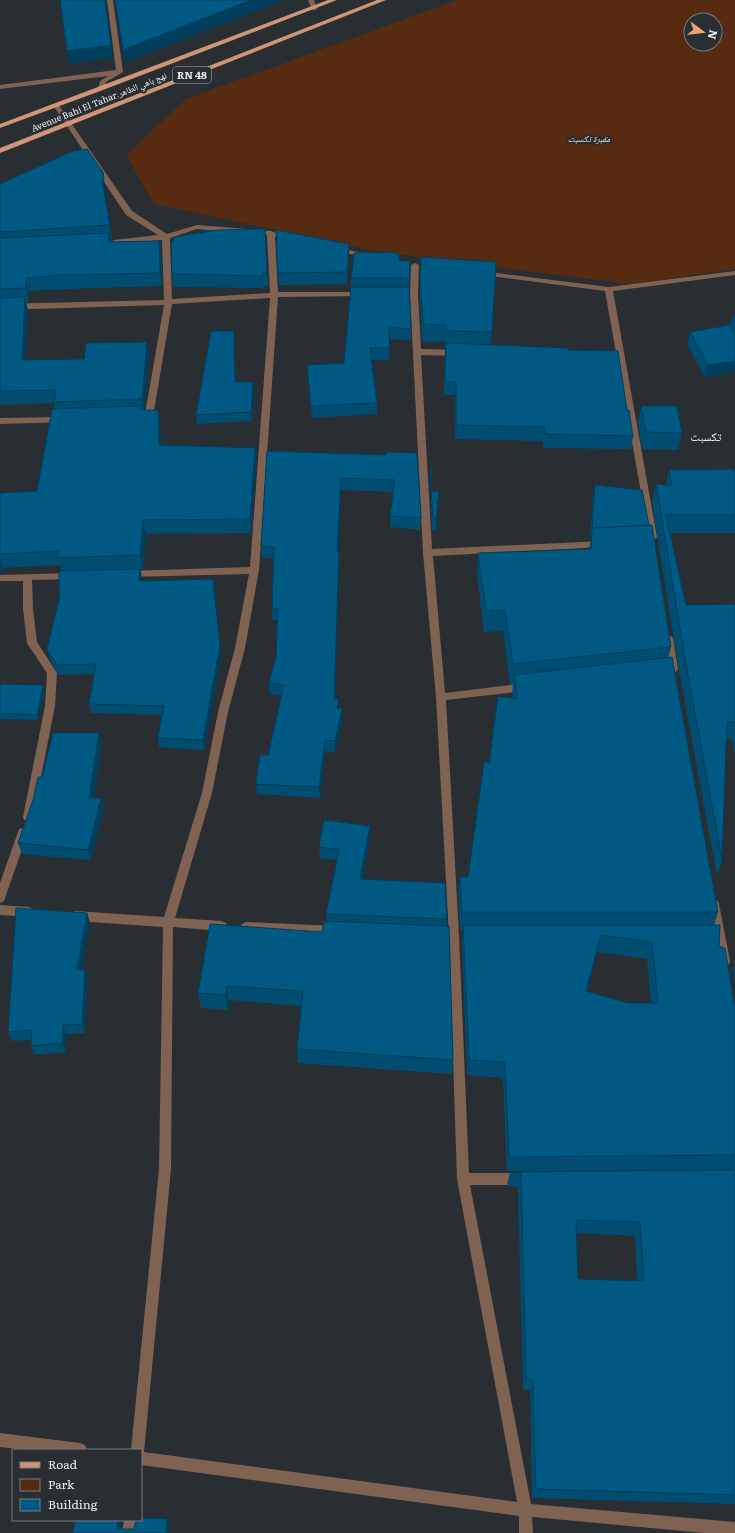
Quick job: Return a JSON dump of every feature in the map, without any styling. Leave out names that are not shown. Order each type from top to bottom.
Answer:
[{"type":"main road","name":"Avenue Bahi El Tahar,نهج باهي الطاهر","points":[[0,126],[314,9],[334,0]]},
{"type":"main road","name":"Avenue Bahi El Tahar,نهج باهي الطاهر","points":[[0,151],[383,0]]},
{"type":"street","points":[[110,0],[120,72]]},
{"type":"street","points":[[311,0],[314,9]]},
{"type":"street","points":[[0,87],[120,72]]},
{"type":"street","points":[[101,89],[103,81],[120,72]]},
{"type":"street","points":[[56,105],[129,213],[166,237]]},
{"type":"street","points":[[109,243],[166,237],[196,227],[271,233],[300,242]]},
{"type":"street","points":[[138,1449],[165,1169],[168,923],[207,794],[223,712],[240,648],[254,570],[274,295],[271,233]]},
{"type":"street","points":[[135,418],[149,417],[168,302],[166,237]]},
{"type":"street","points":[[330,248],[377,257]]},
{"type":"street","points":[[415,265],[410,294],[417,352],[428,553],[441,696],[454,936],[463,1179],[526,1510],[526,1533]]},
{"type":"street","points":[[477,272],[608,289],[735,273]]},
{"type":"street","points":[[608,289],[617,358],[651,544]]},
{"type":"street","points":[[0,307],[168,302],[274,295],[375,294]]},
{"type":"street","points":[[417,352],[464,353]]},
{"type":"street","points":[[0,421],[68,420]]},
{"type":"street","points":[[428,553],[615,543]]},
{"type":"street","points":[[121,575],[254,570]]},
{"type":"street","points":[[0,578],[82,576]]},
{"type":"street","points":[[0,898],[30,810],[50,706],[52,673],[32,643],[28,609],[27,578]]},
{"type":"street","points":[[666,625],[671,674]]},
{"type":"street","points":[[441,696],[534,686]]},
{"type":"street","points":[[713,897],[716,936],[726,967]]},
{"type":"street","points":[[0,910],[38,913]]},
{"type":"street","points":[[61,914],[168,923],[344,931]]},
{"type":"street","points":[[463,1179],[533,1179]]},
{"type":"street","points":[[0,1440],[72,1449]]},
{"type":"street","points":[[142,1458],[526,1510],[735,1529]]},
{"type":"street","points":[[130,1533],[131,1521]]},
{"type":"green space","name":"مقبرة تكسبت","points":[[457,0],[735,0],[735,269],[629,284],[381,252],[154,204],[126,155],[186,99]]},
{"type":"building","points":[[60,0],[105,0],[111,45],[67,51]]},
{"type":"building","points":[[115,0],[251,0],[123,50]]},
{"type":"building","points":[[87,149],[103,172],[104,179],[102,180],[110,225],[0,232],[0,184],[73,151]]},
{"type":"building","points":[[265,229],[267,273],[263,273],[263,276],[172,274],[171,241],[174,241],[174,237],[218,230]]},
{"type":"building","points":[[276,230],[349,244],[347,272],[278,273]]},
{"type":"building","points":[[109,233],[108,242],[159,241],[160,273],[62,275],[26,278],[26,288],[0,289],[0,238]]},
{"type":"building","points":[[392,252],[399,254],[399,261],[410,261],[409,278],[351,278],[354,253]]},
{"type":"building","points":[[421,257],[496,262],[492,332],[446,331],[446,325],[423,324],[420,277]]},
{"type":"building","points":[[351,287],[409,287],[411,329],[389,327],[390,348],[370,348],[377,403],[311,406],[307,365],[344,363]]},
{"type":"building","points":[[25,297],[22,360],[84,359],[86,343],[147,342],[142,399],[54,402],[56,390],[0,391],[0,298]]},
{"type":"building","points":[[730,325],[735,334],[735,361],[708,365],[690,332]]},
{"type":"building","points":[[211,331],[234,331],[235,382],[253,382],[251,412],[196,415]]},
{"type":"building","points":[[446,343],[568,348],[568,350],[618,351],[627,410],[629,410],[633,436],[545,434],[545,427],[456,425],[456,382],[445,381]]},
{"type":"building","points":[[141,406],[141,410],[158,410],[159,445],[255,448],[250,519],[143,520],[140,555],[58,558],[58,551],[0,554],[0,493],[37,491],[52,409]]},
{"type":"building","points":[[641,406],[677,406],[682,433],[646,432]]},
{"type":"building","points":[[267,451],[386,455],[386,452],[417,453],[421,518],[390,516],[395,480],[341,478],[337,552],[339,552],[334,699],[339,699],[337,708],[342,709],[335,741],[325,740],[319,787],[256,784],[260,755],[268,755],[284,685],[269,683],[276,657],[278,609],[272,609],[274,547],[261,546]]},
{"type":"building","points":[[430,469],[432,469],[431,490]]},
{"type":"building","points":[[735,469],[735,515],[666,515],[686,605],[735,604],[735,722],[727,722],[722,860],[684,653],[656,484],[672,486],[669,470]]},
{"type":"building","points":[[595,485],[642,490],[649,525],[592,528]]},
{"type":"building","points":[[431,491],[439,492],[436,519],[433,518]]},
{"type":"building","points":[[652,525],[671,647],[513,664],[505,610],[486,611],[478,553],[591,549],[592,528]]},
{"type":"building","points":[[140,569],[139,581],[213,579],[220,645],[203,740],[158,738],[164,706],[89,704],[96,664],[56,665],[47,649],[59,599],[59,571]]},
{"type":"building","points":[[672,657],[718,912],[462,912],[460,876],[468,877],[484,762],[489,763],[498,696],[518,699],[514,675]]},
{"type":"building","points":[[1,684],[43,685],[37,715],[0,713]]},
{"type":"building","points":[[53,733],[99,733],[89,798],[101,798],[88,850],[18,843],[33,800],[38,777],[42,777]]},
{"type":"building","points":[[324,820],[370,826],[360,879],[445,883],[447,919],[326,914],[339,850],[319,847]]},
{"type":"building","points":[[16,908],[87,913],[77,969],[85,970],[82,1024],[63,1025],[62,1043],[31,1046],[32,1030],[8,1032]]},
{"type":"building","points":[[324,921],[449,926],[453,1060],[297,1049],[303,991],[227,986],[226,995],[198,993],[210,924],[322,932]]},
{"type":"building","points":[[463,925],[720,925],[719,946],[725,948],[735,1004],[735,1155],[509,1157],[505,1062],[469,1060]],"holes":[[[601,935],[652,942],[658,1003],[628,1003],[586,991]]]},
{"type":"building","points":[[735,1170],[735,1495],[536,1489],[533,1379],[526,1379],[521,1173],[510,1172]],"holes":[[[576,1220],[640,1222],[644,1281],[578,1279]]]},
{"type":"building","points":[[142,1518],[167,1519],[166,1533],[73,1533],[75,1521],[118,1521],[117,1528],[119,1529],[134,1529],[136,1521],[142,1521]]},
{"type":"district","name":"تكسبت","points":[[706,437]]}]
